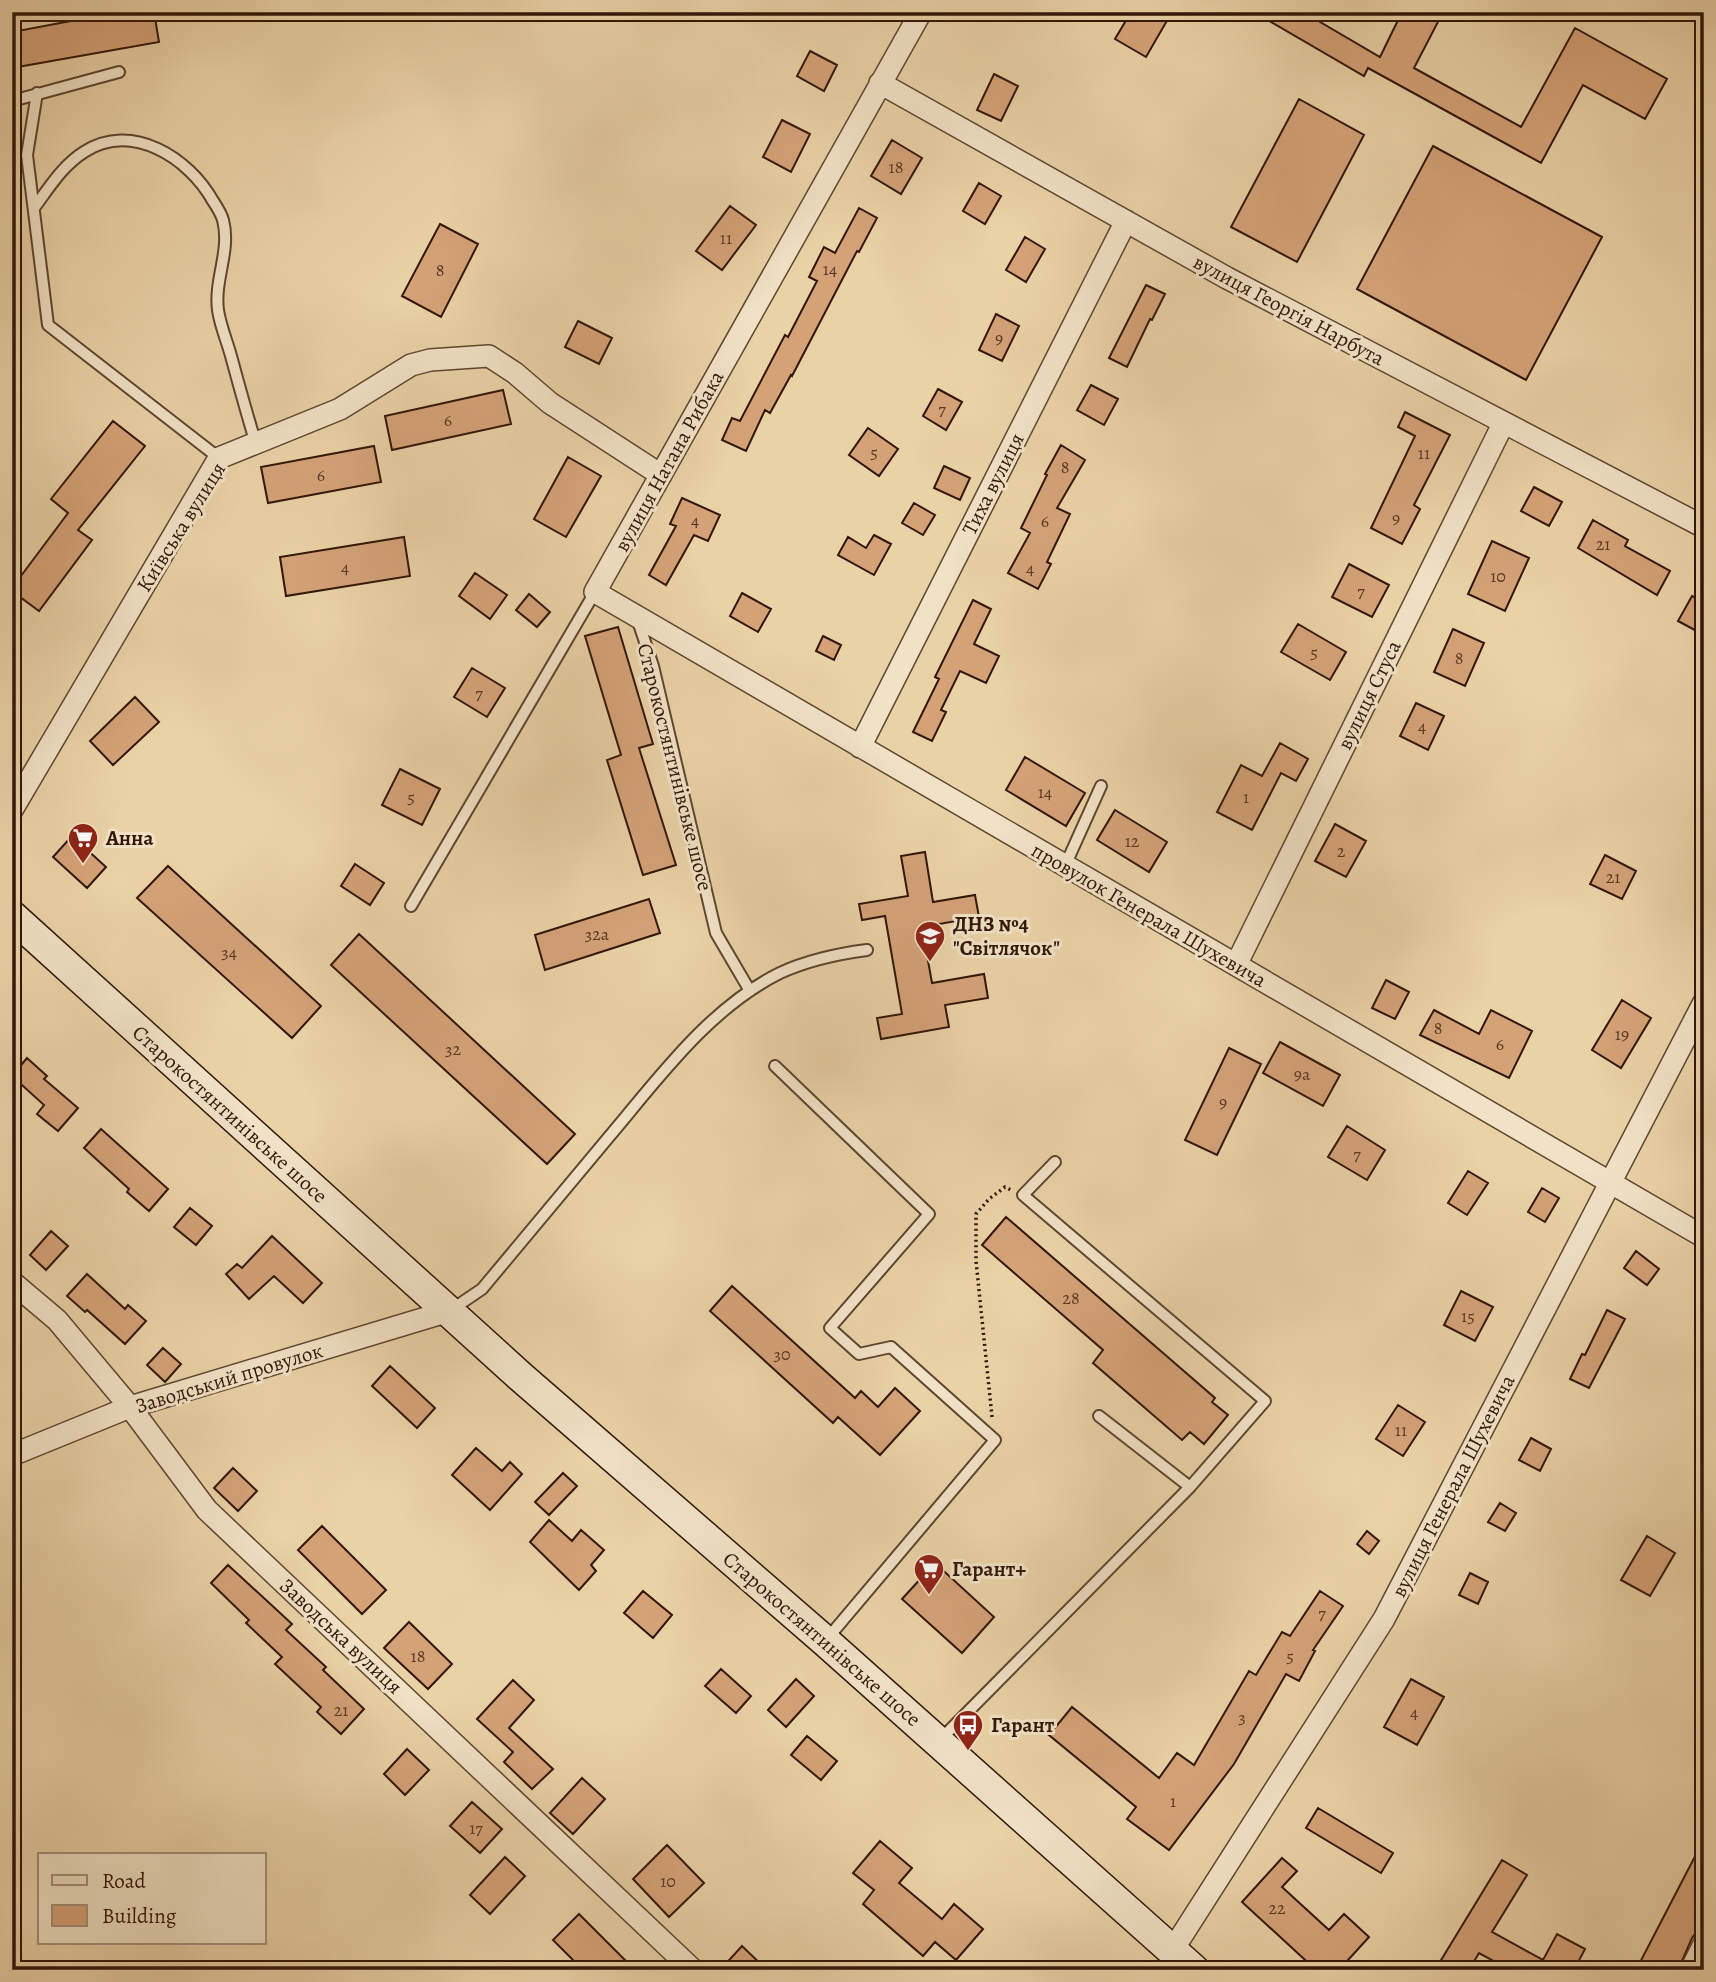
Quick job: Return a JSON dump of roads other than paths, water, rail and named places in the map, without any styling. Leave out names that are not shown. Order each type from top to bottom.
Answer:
[{"type":"main road","name":"Старокостянтинівське шосе","points":[[12,916],[521,1377],[825,1641],[1183,1960]]},
{"type":"street","name":"вулиця Натана Рибака","points":[[595,593],[921,12]]},
{"type":"street","name":"вулиця Георгія Нарбута","points":[[880,83],[1227,278],[1704,527]]},
{"type":"street","name":"Тиха вулиця","points":[[860,747],[1126,221]]},
{"type":"street","name":"Київська вулиця","points":[[12,810],[219,458],[340,410],[411,365],[430,360],[489,356],[515,373],[550,403],[662,475]]},
{"type":"street","name":"вулиця Стуса","points":[[1236,965],[1503,424]]},
{"type":"street","name":"провулок Генерала Шухевича","points":[[595,593],[1704,1237]]},
{"type":"street","name":"вулиця Генерала Шухевича","points":[[1183,1960],[1384,1619],[1704,1002]]},
{"type":"street","name":"Заводська вулиця","points":[[12,1282],[57,1320],[130,1407],[207,1510],[693,1970]]},
{"type":"street","name":"Заводський провулок","points":[[12,1455],[130,1407],[449,1311]]},
{"type":"street","points":[[1691,1970],[1704,1944]]},
{"type":"lane","points":[[12,101],[119,72]]},
{"type":"lane","points":[[37,93],[27,155],[48,325],[219,458]]},
{"type":"lane","points":[[34,208],[64,168],[86,151],[106,143],[130,141],[156,146],[183,163],[205,186],[223,218],[226,245],[217,286],[218,311],[256,444]]},
{"type":"lane","name":"вулиця Натана Рибака","points":[[411,906],[595,593]]},
{"type":"lane","name":"Старокостянтинівське шосе","points":[[637,617],[653,666],[716,933],[750,991]]},
{"type":"lane","points":[[1065,866],[1101,786]]},
{"type":"lane","points":[[449,1311],[482,1289],[678,1057],[720,1015],[750,991],[778,974],[803,963],[867,950]]},
{"type":"lane","points":[[775,1066],[929,1214],[830,1328],[859,1354],[891,1347],[995,1440],[825,1641]]},
{"type":"lane","points":[[939,1742],[1190,1487],[1265,1401],[1023,1195],[1055,1162]]},
{"type":"lane","points":[[1099,1416],[1190,1487]]},
{"type":"place","name":"Анна","points":[[83,865]]},
{"type":"place","name":"ДНЗ №4 \"Світлячок\"","points":[[930,963]]},
{"type":"place","name":"Гарант+","points":[[929,1596]]},
{"type":"place","name":"Гарант","points":[[968,1752]]}]
